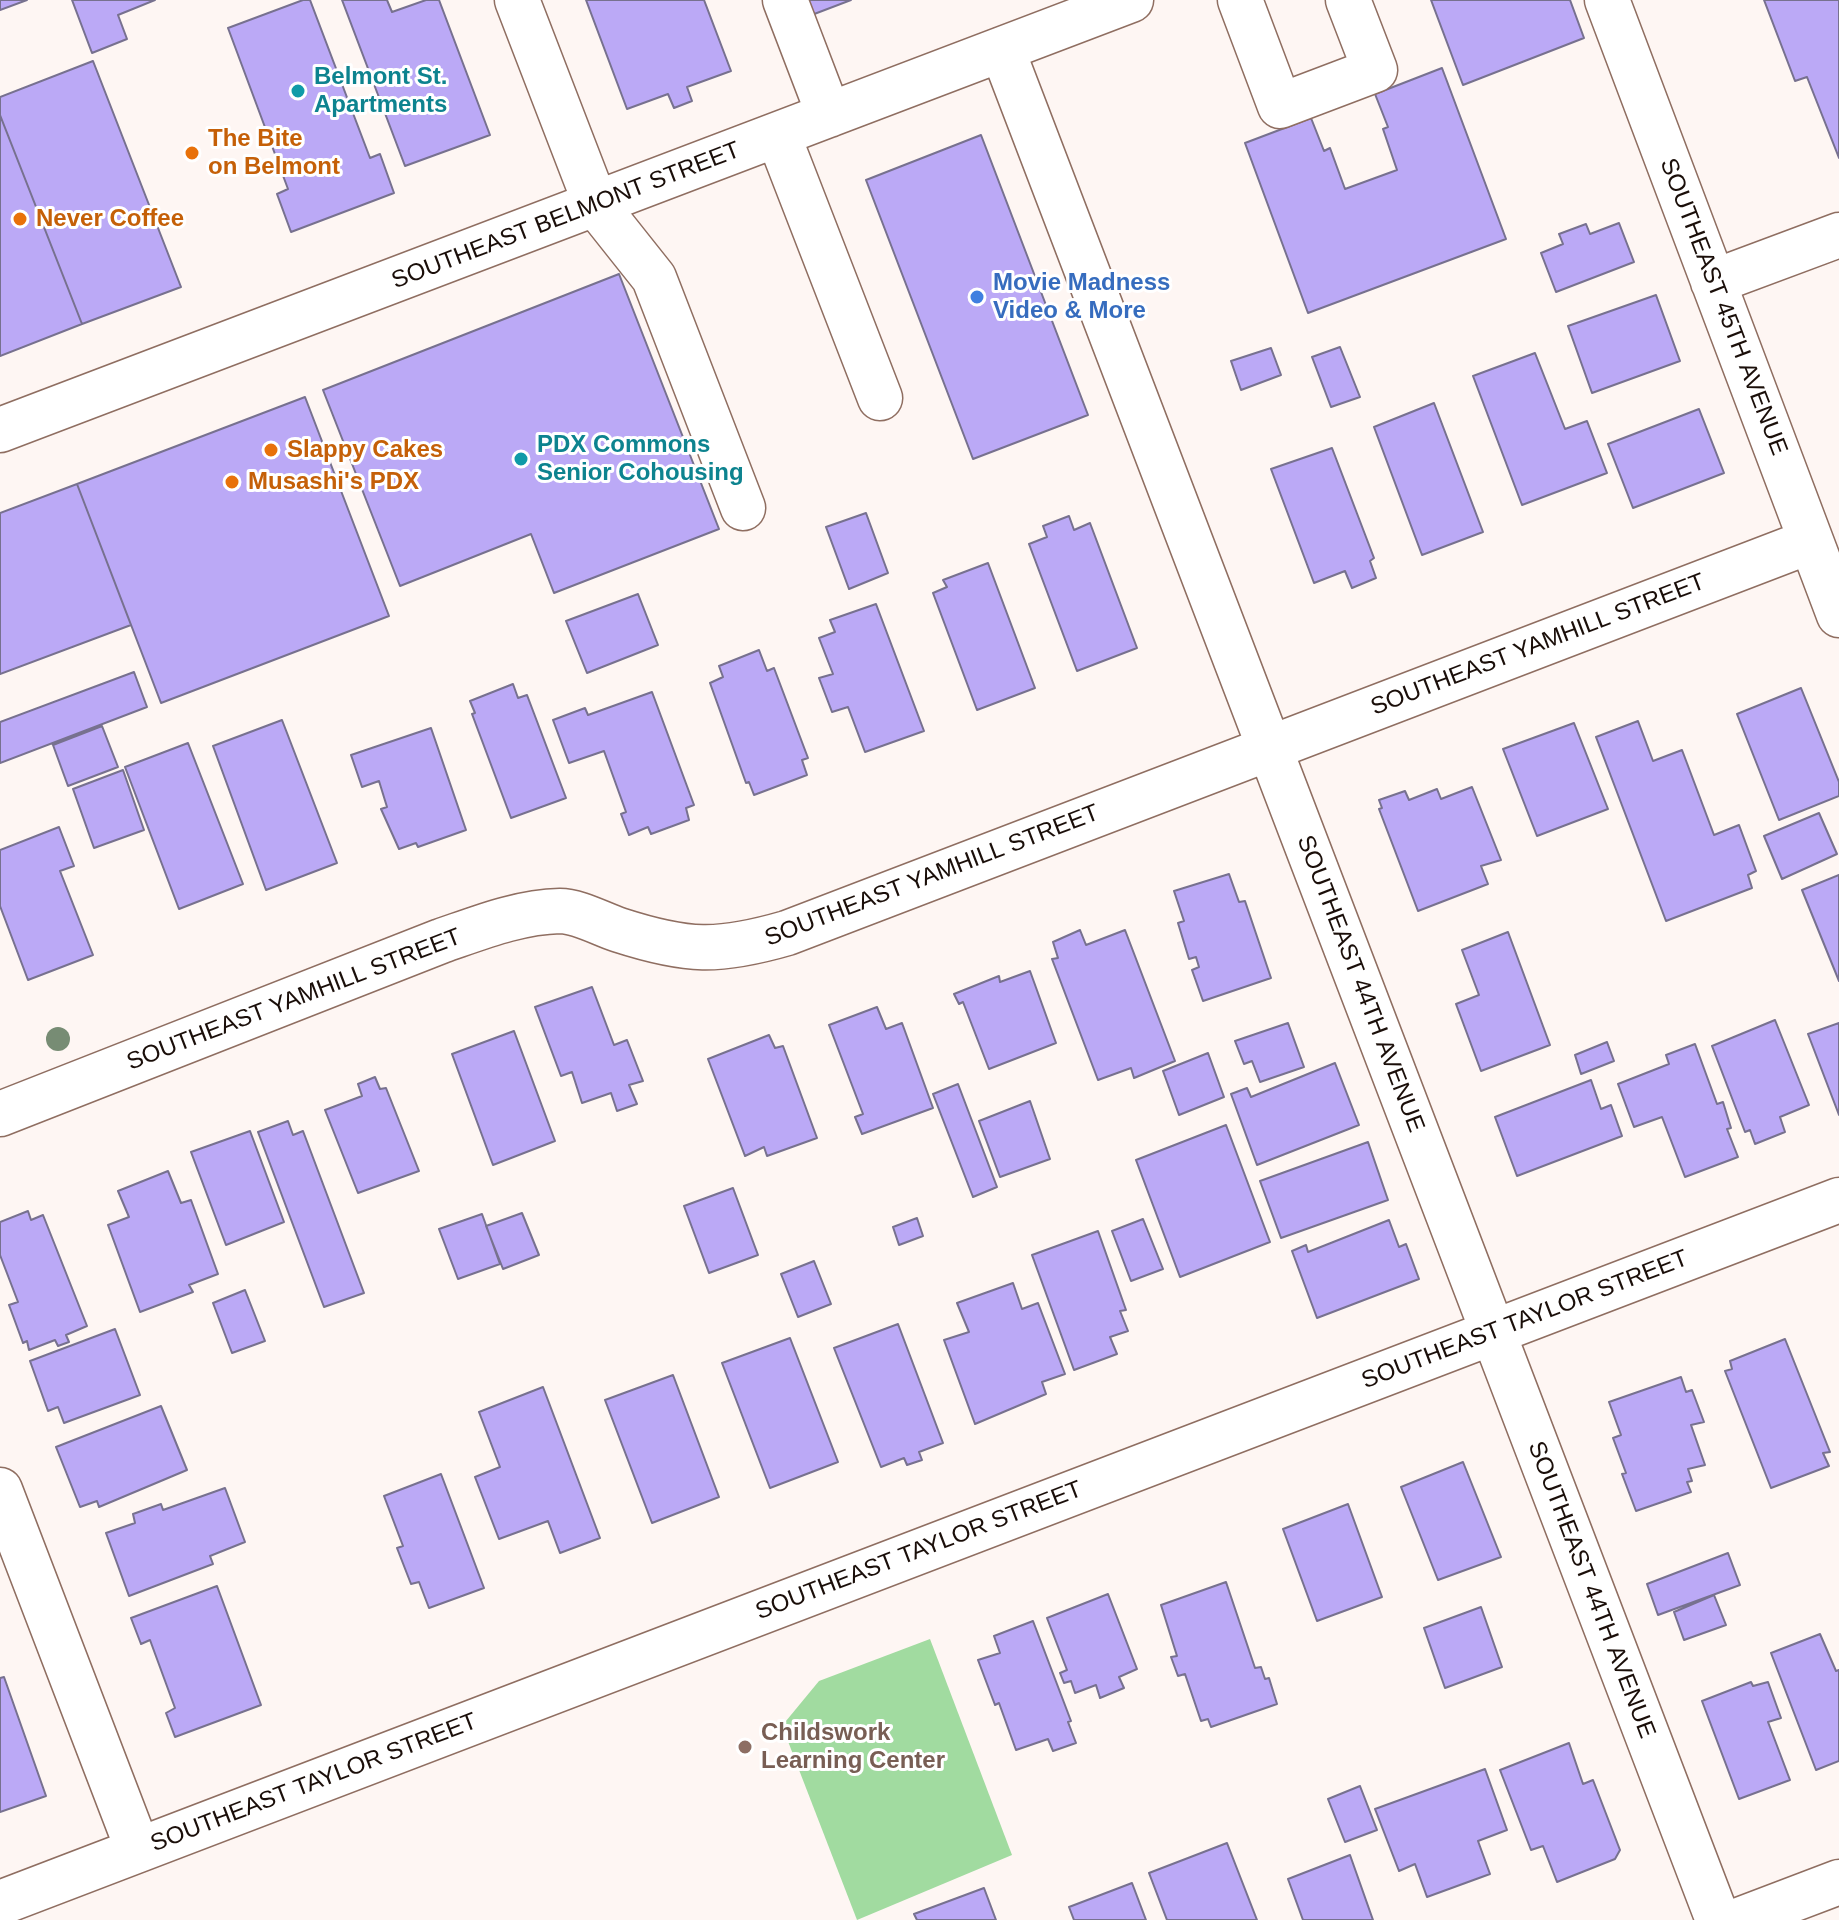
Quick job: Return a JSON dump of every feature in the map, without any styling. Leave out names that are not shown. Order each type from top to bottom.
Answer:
[{"type":"street","points":[[517,0],[596,205],[654,278],[743,508]]},
{"type":"street","points":[[785,0],[829,115]]},
{"type":"street","name":"SOUTHEAST BELMONT STREET","points":[[0,430],[1131,0]]},
{"type":"street","points":[[1240,0],[1280,106],[1375,70],[1348,0]]},
{"type":"street","name":"SOUTHEAST 45TH AVENUE","points":[[1607,0],[1839,615]]},
{"type":"street","name":"SOUTHEAST 44TH AVENUE","points":[[1002,49],[1718,1920]]},
{"type":"street","points":[[778,135],[880,398]]},
{"type":"street","points":[[1713,282],[1839,235]]},
{"type":"street","name":"SOUTHEAST YAMHILL STREET","points":[[0,1114],[441,941],[512,917],[563,911],[655,942],[707,949],[744,946],[787,933],[1811,541]]},
{"type":"street","name":"SOUTHEAST TAYLOR STREET","points":[[0,1903],[1839,1200]]},
{"type":"street","points":[[0,1490],[138,1850]]},
{"type":"street","points":[[1739,1920],[1839,1882]]},
{"type":"green space","points":[[930,1639],[1012,1855],[857,1920],[784,1731],[786,1721],[819,1681]]},
{"type":"building","points":[[0,0],[27,0],[0,10]]},
{"type":"building","points":[[72,0],[155,0],[118,15],[127,39],[92,53]]},
{"type":"building","name":"Belmont St. Apartments","points":[[310,0],[370,158],[380,154],[394,193],[291,232],[277,194],[288,189],[228,28]]},
{"type":"building","points":[[342,0],[387,0],[392,12],[426,0],[439,0],[490,135],[405,166]]},
{"type":"building","points":[[586,0],[704,0],[731,71],[687,87],[692,101],[674,108],[668,94],[627,109]]},
{"type":"building","points":[[803,0],[851,0],[809,16]]},
{"type":"building","points":[[1431,0],[1570,0],[1584,38],[1463,85]]},
{"type":"building","points":[[1764,0],[1839,0],[1839,158],[1807,77],[1795,81]]},
{"type":"building","points":[[93,61],[181,287],[82,324],[0,115],[0,97]]},
{"type":"building","points":[[1442,68],[1506,239],[1308,313],[1245,143],[1311,118],[1324,151],[1330,148],[1345,189],[1397,170],[1383,129],[1388,127],[1375,94]]},
{"type":"building","name":"Never Coffee","points":[[0,115],[82,324],[0,356]]},
{"type":"building","name":"Movie Madness Video & More","points":[[981,135],[1088,415],[973,459],[866,180]]},
{"type":"building","points":[[1619,223],[1634,262],[1556,292],[1541,253],[1563,244],[1559,234],[1586,224],[1590,234]]},
{"type":"building","name":"PDX Commons Senior Cohousing","points":[[619,274],[719,529],[554,593],[531,534],[400,586],[323,390]]},
{"type":"building","points":[[1656,295],[1680,361],[1592,393],[1568,326]]},
{"type":"building","points":[[1340,347],[1360,397],[1331,407],[1312,357]]},
{"type":"building","points":[[1271,348],[1281,375],[1241,390],[1231,361]]},
{"type":"building","points":[[1535,353],[1565,429],[1587,421],[1607,473],[1522,505],[1473,376]]},
{"type":"building","points":[[305,397],[389,616],[161,703],[77,484]]},
{"type":"building","points":[[1434,403],[1483,532],[1422,555],[1374,427]]},
{"type":"building","points":[[1699,409],[1724,473],[1633,508],[1608,444]]},
{"type":"building","points":[[1332,448],[1374,558],[1370,561],[1376,578],[1352,588],[1345,571],[1314,583],[1271,469]]},
{"type":"building","points":[[77,484],[131,625],[0,674],[0,513]]},
{"type":"building","points":[[866,513],[888,573],[849,589],[826,527]]},
{"type":"building","points":[[1069,516],[1074,530],[1090,523],[1137,648],[1077,671],[1029,544],[1047,537],[1043,526]]},
{"type":"building","points":[[988,563],[1035,688],[977,710],[933,593],[947,587],[943,580]]},
{"type":"building","points":[[638,594],[658,645],[587,673],[566,621]]},
{"type":"building","points":[[876,604],[924,731],[865,752],[848,707],[832,712],[819,678],[833,674],[819,638],[835,632],[830,620]]},
{"type":"building","points":[[759,650],[767,671],[774,668],[808,758],[802,760],[807,775],[754,795],[749,782],[746,783],[710,683],[723,677],[719,666]]},
{"type":"building","points":[[134,672],[147,707],[0,763],[0,722]]},
{"type":"building","points":[[513,684],[518,698],[527,695],[566,798],[511,818],[472,714],[475,713],[470,701]]},
{"type":"building","points":[[1801,688],[1839,782],[1839,796],[1779,820],[1737,714]]},
{"type":"building","points":[[652,692],[694,805],[686,808],[689,820],[651,834],[648,827],[629,835],[621,814],[626,812],[604,751],[569,763],[553,720],[585,708],[588,715]]},
{"type":"building","points":[[282,720],[337,863],[266,890],[213,746]]},
{"type":"building","points":[[1638,721],[1653,761],[1682,750],[1714,835],[1739,825],[1756,871],[1748,875],[1752,888],[1666,921],[1596,737]]},
{"type":"building","points":[[1574,723],[1608,809],[1537,836],[1503,749]]},
{"type":"building","points":[[102,726],[118,767],[68,786],[53,745]]},
{"type":"building","points":[[431,728],[466,830],[418,847],[416,843],[399,849],[381,809],[387,807],[379,781],[362,787],[351,755]]},
{"type":"building","points":[[188,743],[243,884],[179,909],[125,767]]},
{"type":"building","points":[[123,770],[144,830],[94,848],[73,789]]},
{"type":"building","points":[[1472,787],[1501,860],[1481,866],[1488,884],[1418,911],[1379,809],[1382,808],[1379,800],[1405,791],[1409,800],[1437,789],[1441,799]]},
{"type":"building","points":[[1819,813],[1837,854],[1782,879],[1764,836]]},
{"type":"building","points":[[59,827],[74,866],[60,871],[93,955],[28,980],[0,906],[0,850]]},
{"type":"building","points":[[1229,874],[1239,902],[1245,901],[1271,978],[1203,1001],[1192,970],[1199,967],[1196,957],[1189,959],[1178,923],[1184,921],[1174,891]]},
{"type":"building","points":[[1839,875],[1839,981],[1802,890]]},
{"type":"building","points":[[1080,930],[1086,945],[1125,930],[1175,1061],[1134,1078],[1131,1068],[1098,1080],[1052,959],[1058,958],[1053,942]]},
{"type":"building","points":[[1508,932],[1550,1045],[1481,1071],[1456,1004],[1479,995],[1462,950]]},
{"type":"building","points":[[1030,971],[1056,1043],[989,1069],[963,1002],[959,1004],[954,994],[999,976],[1000,982]]},
{"type":"building","points":[[592,987],[614,1045],[627,1040],[643,1081],[629,1085],[637,1104],[617,1111],[611,1093],[582,1103],[572,1072],[561,1076],[535,1007]]},
{"type":"building","points":[[877,1007],[886,1029],[902,1023],[933,1108],[862,1134],[855,1117],[863,1114],[829,1025]]},
{"type":"building","points":[[1775,1020],[1809,1105],[1780,1117],[1785,1132],[1755,1144],[1750,1130],[1745,1132],[1712,1046]]},
{"type":"building","points":[[1288,1023],[1304,1067],[1260,1082],[1252,1061],[1244,1064],[1235,1041]]},
{"type":"building","points":[[1839,1023],[1839,1115],[1808,1034]]},
{"type":"building","points":[[514,1031],[555,1141],[493,1165],[452,1054]]},
{"type":"building","points":[[769,1035],[775,1048],[783,1046],[817,1138],[767,1156],[764,1147],[745,1156],[708,1059]]},
{"type":"building","points":[[1607,1042],[1614,1061],[1581,1074],[1575,1055]]},
{"type":"building","points":[[1695,1044],[1717,1104],[1723,1102],[1731,1128],[1727,1129],[1738,1157],[1685,1177],[1662,1117],[1634,1127],[1618,1084],[1669,1064],[1666,1055]]},
{"type":"building","points":[[1208,1053],[1224,1097],[1179,1115],[1163,1071]]},
{"type":"building","points":[[1335,1063],[1359,1125],[1257,1165],[1231,1094],[1247,1088],[1251,1097]]},
{"type":"building","points":[[375,1077],[380,1089],[386,1088],[419,1171],[358,1193],[325,1110],[362,1096],[358,1084]]},
{"type":"building","points":[[1591,1080],[1601,1109],[1611,1105],[1622,1136],[1517,1176],[1495,1117]]},
{"type":"building","points":[[958,1084],[997,1187],[973,1197],[933,1094]]},
{"type":"building","points":[[1030,1101],[1050,1159],[1000,1177],[979,1121]]},
{"type":"building","points":[[288,1121],[293,1135],[303,1131],[364,1293],[324,1307],[258,1132]]},
{"type":"building","points":[[1226,1125],[1270,1242],[1180,1277],[1136,1160]]},
{"type":"building","points":[[250,1131],[284,1222],[226,1245],[191,1152]]},
{"type":"building","points":[[1368,1142],[1388,1200],[1281,1238],[1260,1181]]},
{"type":"building","points":[[168,1171],[181,1203],[191,1200],[218,1274],[189,1285],[193,1292],[140,1312],[108,1225],[129,1217],[118,1191]]},
{"type":"building","points":[[733,1188],[758,1255],[709,1273],[684,1206]]},
{"type":"building","points":[[28,1211],[31,1220],[43,1215],[87,1326],[66,1335],[69,1342],[58,1346],[55,1340],[29,1350],[27,1341],[23,1343],[9,1305],[18,1302],[0,1255],[0,1222]]},
{"type":"building","points":[[522,1213],[539,1255],[503,1269],[486,1226]]},
{"type":"building","points":[[482,1214],[500,1264],[458,1279],[439,1229]]},
{"type":"building","points":[[917,1218],[923,1236],[899,1245],[893,1227]]},
{"type":"building","points":[[1143,1219],[1163,1269],[1131,1281],[1112,1231]]},
{"type":"building","points":[[1389,1220],[1399,1247],[1406,1244],[1419,1279],[1317,1318],[1292,1251],[1306,1245],[1308,1252]]},
{"type":"building","points":[[1098,1231],[1126,1310],[1120,1311],[1128,1331],[1110,1337],[1117,1354],[1074,1370],[1032,1255]]},
{"type":"building","points":[[814,1261],[831,1304],[798,1317],[781,1274]]},
{"type":"building","points":[[1013,1283],[1022,1309],[1038,1303],[1065,1374],[1042,1382],[1046,1394],[975,1424],[944,1340],[969,1332],[957,1303]]},
{"type":"building","points":[[245,1290],[265,1341],[232,1353],[213,1303]]},
{"type":"building","points":[[898,1324],[943,1443],[919,1452],[922,1460],[907,1465],[904,1458],[881,1467],[834,1348]]},
{"type":"building","points":[[115,1329],[140,1395],[64,1423],[58,1407],[48,1411],[30,1361]]},
{"type":"building","points":[[790,1338],[838,1462],[770,1488],[722,1363]]},
{"type":"building","points":[[1785,1339],[1830,1452],[1823,1453],[1829,1466],[1771,1488],[1725,1371],[1732,1369],[1730,1361]]},
{"type":"building","points":[[673,1375],[719,1497],[652,1523],[605,1400]]},
{"type":"building","points":[[1681,1377],[1686,1392],[1692,1390],[1704,1422],[1691,1425],[1705,1465],[1688,1469],[1692,1481],[1687,1482],[1691,1492],[1636,1511],[1613,1438],[1621,1435],[1609,1402]]},
{"type":"building","points":[[543,1387],[600,1538],[560,1553],[548,1521],[499,1539],[475,1477],[500,1467],[479,1412]]},
{"type":"building","points":[[161,1406],[187,1470],[99,1507],[97,1501],[80,1507],[56,1447]]},
{"type":"building","points":[[1463,1462],[1501,1557],[1438,1580],[1401,1487]]},
{"type":"building","points":[[441,1474],[484,1588],[429,1608],[419,1582],[411,1584],[397,1548],[403,1546],[384,1496]]},
{"type":"building","points":[[225,1488],[245,1542],[210,1556],[213,1564],[129,1596],[106,1533],[135,1523],[133,1514],[161,1504],[163,1510]]},
{"type":"building","points":[[1348,1504],[1382,1597],[1317,1621],[1283,1529]]},
{"type":"building","points":[[1728,1553],[1740,1585],[1658,1615],[1647,1584]]},
{"type":"building","points":[[1226,1582],[1255,1668],[1261,1667],[1265,1679],[1269,1678],[1277,1704],[1211,1727],[1208,1719],[1201,1721],[1185,1674],[1178,1676],[1171,1657],[1177,1656],[1161,1605]]},
{"type":"building","points":[[217,1586],[261,1705],[175,1737],[166,1713],[175,1708],[150,1640],[141,1644],[131,1618]]},
{"type":"building","points":[[1108,1594],[1137,1669],[1119,1677],[1124,1688],[1100,1698],[1096,1685],[1075,1693],[1071,1681],[1064,1683],[1060,1673],[1067,1670],[1047,1618]]},
{"type":"building","points":[[1714,1595],[1726,1625],[1684,1640],[1674,1612]]},
{"type":"building","points":[[1481,1607],[1502,1667],[1445,1688],[1424,1628]]},
{"type":"building","points":[[1033,1621],[1071,1721],[1068,1722],[1076,1743],[1053,1751],[1048,1739],[1016,1750],[999,1703],[995,1705],[978,1660],[1000,1653],[994,1636]]},
{"type":"building","points":[[1820,1634],[1836,1671],[1839,1670],[1839,1761],[1816,1770],[1771,1653]]},
{"type":"building","points":[[4,1677],[46,1796],[0,1812],[0,1678]]},
{"type":"building","points":[[1751,1682],[1753,1686],[1768,1682],[1781,1718],[1768,1722],[1790,1780],[1739,1799],[1702,1701]]},
{"type":"building","points":[[1569,1743],[1583,1784],[1593,1780],[1620,1850],[1615,1859],[1557,1882],[1543,1846],[1531,1850],[1500,1770]]},
{"type":"building","points":[[1485,1769],[1507,1830],[1478,1841],[1490,1874],[1427,1897],[1415,1864],[1399,1871],[1375,1809]]},
{"type":"building","points":[[1360,1786],[1377,1830],[1345,1842],[1328,1799]]},
{"type":"building","points":[[1227,1843],[1257,1920],[1167,1920],[1149,1873]]},
{"type":"building","points":[[1350,1855],[1373,1920],[1303,1920],[1288,1879]]},
{"type":"building","points":[[1132,1883],[1146,1920],[1074,1920],[1069,1907]]},
{"type":"building","points":[[984,1888],[996,1920],[917,1920],[914,1914]]},
{"type":"place","name":"Belmont St. Apartments","points":[[298,91]]},
{"type":"place","name":"The Bite on Belmont","points":[[192,153]]},
{"type":"place","name":"Never Coffee","points":[[20,219]]},
{"type":"place","name":"Movie Madness Video & More","points":[[977,297]]},
{"type":"place","name":"Slappy Cakes","points":[[271,450]]},
{"type":"place","name":"PDX Commons Senior Cohousing","points":[[521,459]]},
{"type":"place","name":"Musashi's PDX","points":[[232,482]]},
{"type":"place","name":"Childswork Learning Center","points":[[745,1747]]}]
